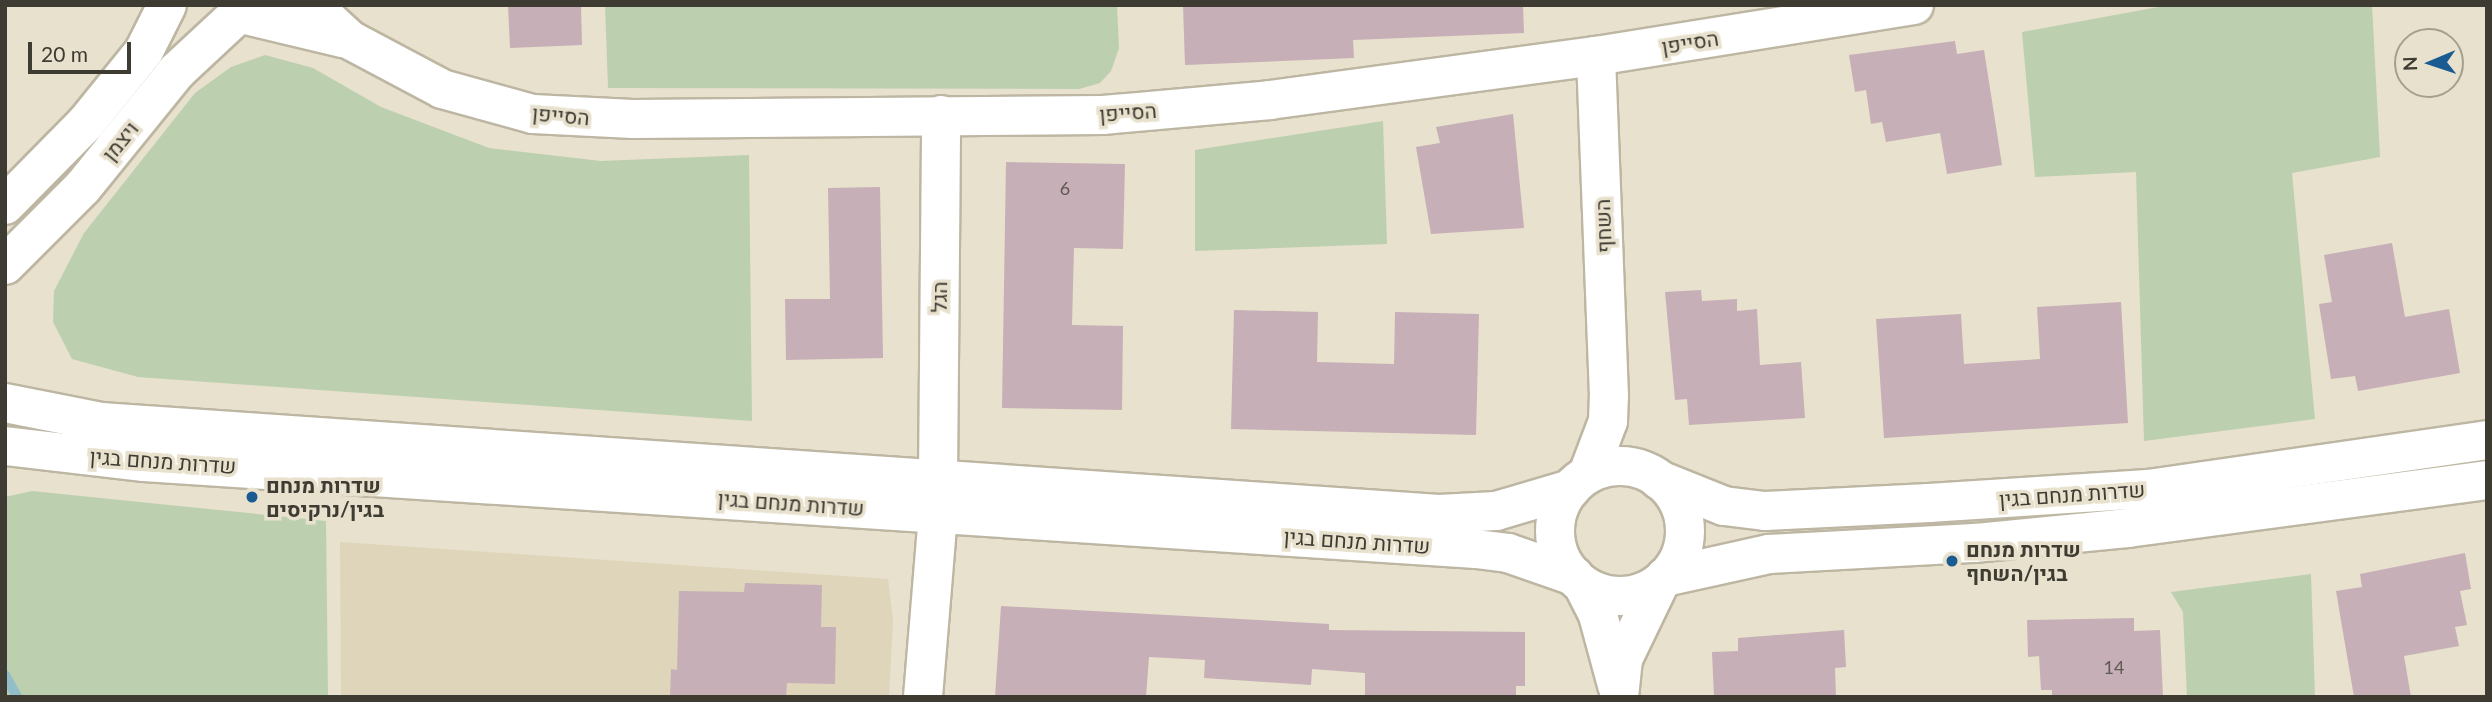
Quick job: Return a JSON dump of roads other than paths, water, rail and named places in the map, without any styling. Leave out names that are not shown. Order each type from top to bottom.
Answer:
[{"type":"street","name":"ויצמן","points":[[5,205],[19,183],[144,51],[167,5]]},
{"type":"street","name":"הסייפן","points":[[312,5],[350,40]]},
{"type":"street","name":"הסייפן","points":[[236,11],[350,40],[442,89],[533,114],[633,119],[1103,115],[1270,100],[1596,56],[1914,5]]},
{"type":"street","name":"ויצמן","points":[[5,265],[83,187],[177,71],[236,11]]},
{"type":"street","name":"השחף","points":[[1579,482],[1608,421],[1609,396],[1596,56]]},
{"type":"street","name":"הגל","points":[[923,697],[938,496],[941,115]]},
{"type":"street","points":[[5,371],[21,407]]},
{"type":"street","name":"השחף","points":[[1609,396],[1650,475]]},
{"type":"street","name":"שדרות מנחם בגין","points":[[21,407],[101,422],[938,496],[1476,549],[1508,553],[1578,580]]},
{"type":"street","name":"שדרות מנחם בגין","points":[[1650,475],[1724,506],[1765,511],[1942,503],[2172,486],[2487,440]]},
{"type":"street","name":"שדרות מנחם בגין","points":[[5,446],[144,462],[938,496],[1439,514],[1496,511],[1579,482]]},
{"type":"street","points":[[1609,467],[1650,475],[1681,508],[1685,528],[1683,548],[1663,580],[1623,659],[1619,695],[1598,615],[1559,552],[1555,530],[1559,508],[1579,482],[1609,467]]},
{"type":"street","name":"שדרות מנחם בגין","points":[[1663,580],[1769,554],[2101,531],[2352,501],[2487,480]]},
{"type":"street","points":[[1578,580],[1622,597],[1663,580]]},
{"type":"waterway","points":[[5,675],[17,697]]},
{"type":"place","name":"שדרות מנחם בגין/נרקיסים","points":[[252,497]]},
{"type":"place","name":"שדרות מנחם בגין/השחף","points":[[1952,561]]}]
